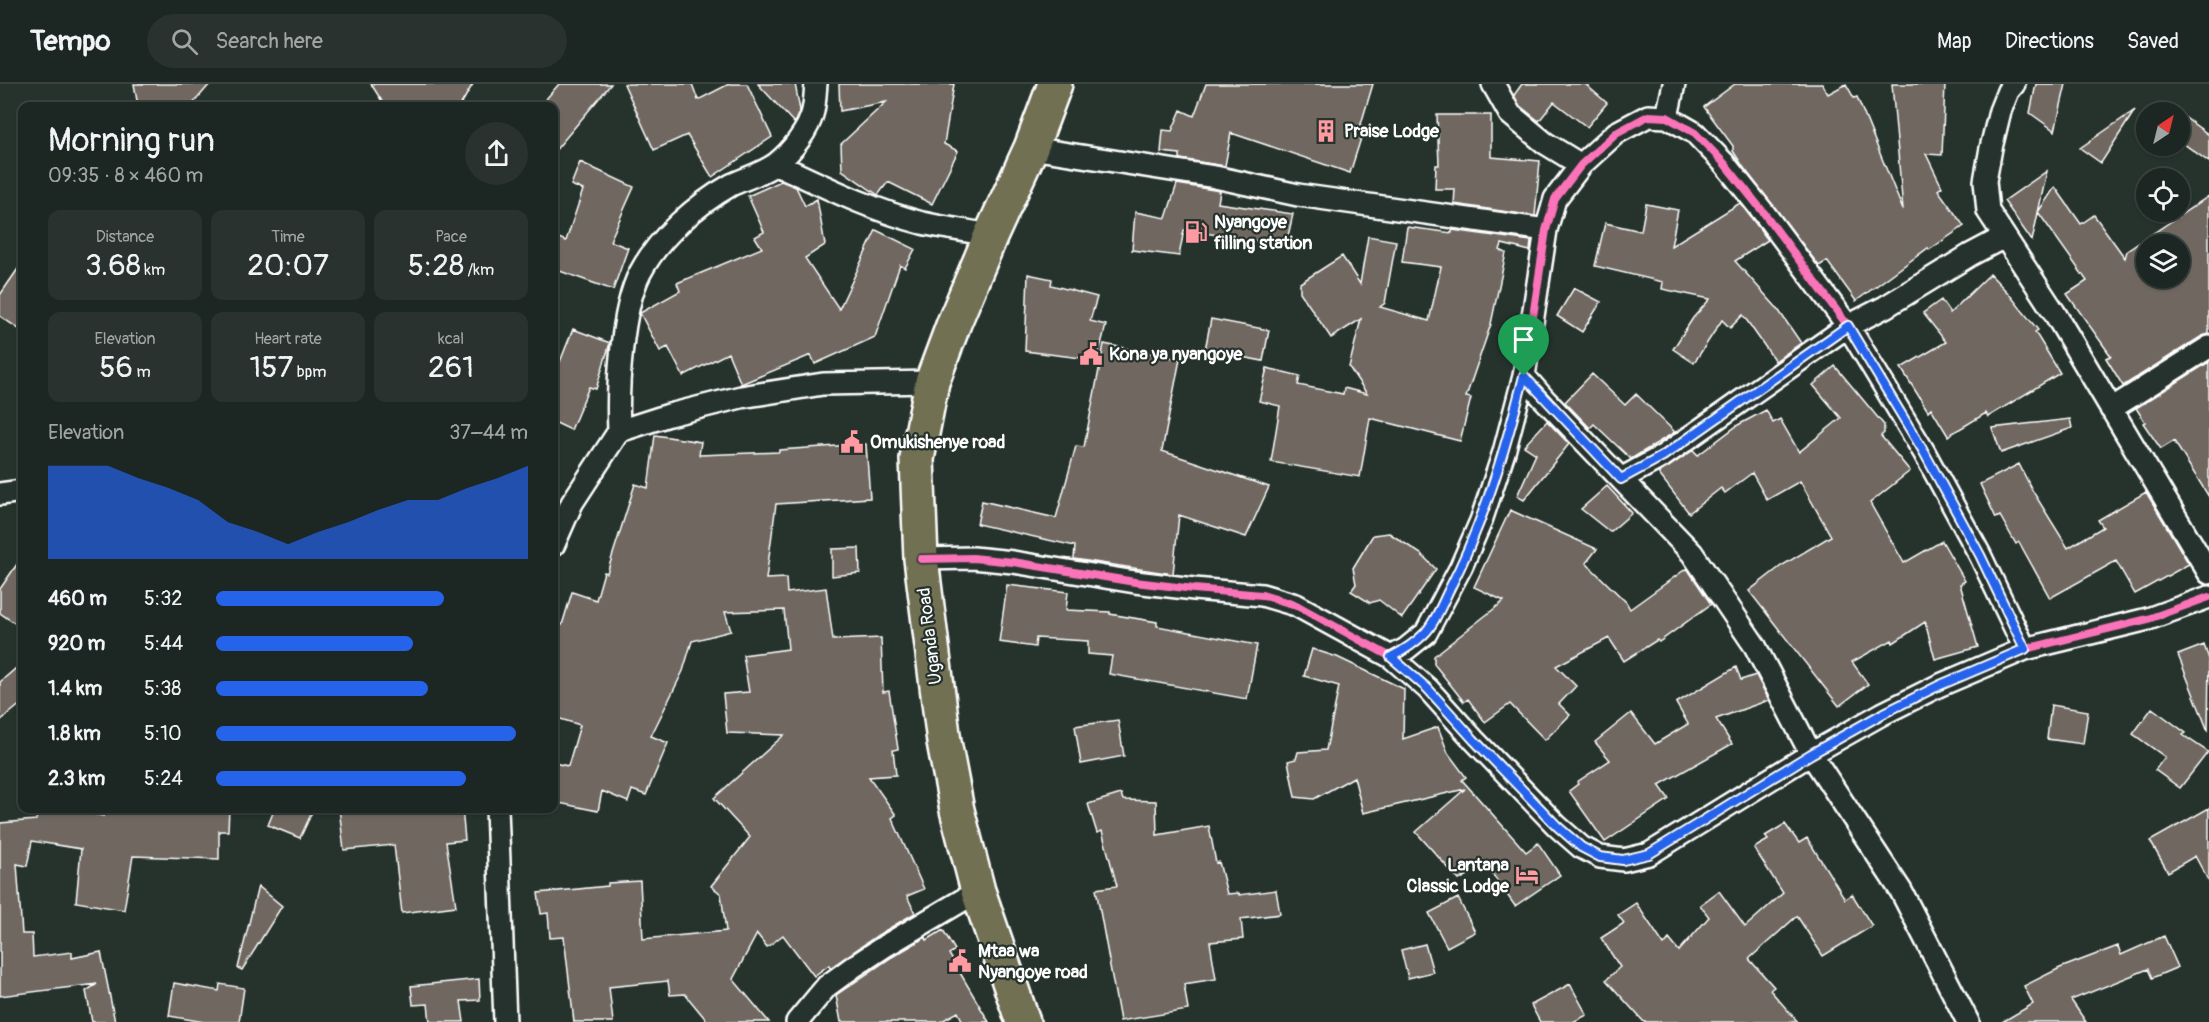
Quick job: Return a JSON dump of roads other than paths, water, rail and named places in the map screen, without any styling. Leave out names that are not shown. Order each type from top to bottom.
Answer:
[{"type":"main road","name":"Uganda Road","points":[[1023,1022],[978,891],[957,810],[944,742],[921,559],[917,459],[932,382],[991,235],[1031,148],[1055,84]]},
{"type":"street","points":[[558,535],[572,503],[619,431],[618,405],[622,351],[633,288],[641,271],[654,252],[679,224],[705,202],[731,185],[776,164],[792,148],[805,130],[813,113],[816,84]]},
{"type":"street","points":[[1493,84],[1510,114],[1545,142],[1581,165]]},
{"type":"street","points":[[1667,117],[1674,84]]},
{"type":"street","points":[[2014,84],[2008,91],[2000,111],[1985,181],[1988,211],[2054,312],[2209,573]]},
{"type":"street","points":[[1391,657],[1406,649],[1426,633],[1461,567],[1481,521],[1504,452],[1524,376],[1546,230],[1555,199],[1581,165],[1616,133],[1648,116],[1667,117],[1695,133],[1724,163],[1848,326],[1924,452],[1980,555],[2025,649]]},
{"type":"street","points":[[1031,148],[1215,177],[1298,195],[1546,230]]},
{"type":"street","points":[[776,164],[832,191],[878,209],[921,222],[991,235]]},
{"type":"street","points":[[1621,479],[1663,456],[1848,326],[1886,308],[1970,255],[2004,237]]},
{"type":"street","points":[[2111,409],[2209,347]]},
{"type":"street","points":[[1524,376],[1692,553],[1755,646],[1811,754],[1901,891],[1968,1022]]},
{"type":"street","points":[[619,431],[669,415],[741,397],[823,384],[932,382]]},
{"type":"street","points":[[0,494],[18,492]]},
{"type":"street","points":[[921,559],[973,558],[1013,562],[1194,590],[1262,594],[1296,605],[1391,657],[1428,689],[1557,826],[1581,847],[1600,857],[1623,860],[1649,854],[1811,754],[1882,714],[1929,691],[2025,649],[2148,619],[2209,597]]},
{"type":"street","points":[[497,813],[505,1022]]},
{"type":"street","points":[[797,1022],[827,986],[853,967],[978,891]]},
{"type":"place","name":"Praise Lodge","points":[[1326,131]]},
{"type":"place","name":"Nyangoye filling station","points":[[1196,232]]},
{"type":"place","name":"Kona ya nyangoye","points":[[1091,354]]},
{"type":"place","name":"Omukishenye road","points":[[852,442]]},
{"type":"place","name":"Lantana Classic Lodge","points":[[1527,875]]},
{"type":"place","name":"Mtaa wa Nyangoye road","points":[[960,961]]}]
